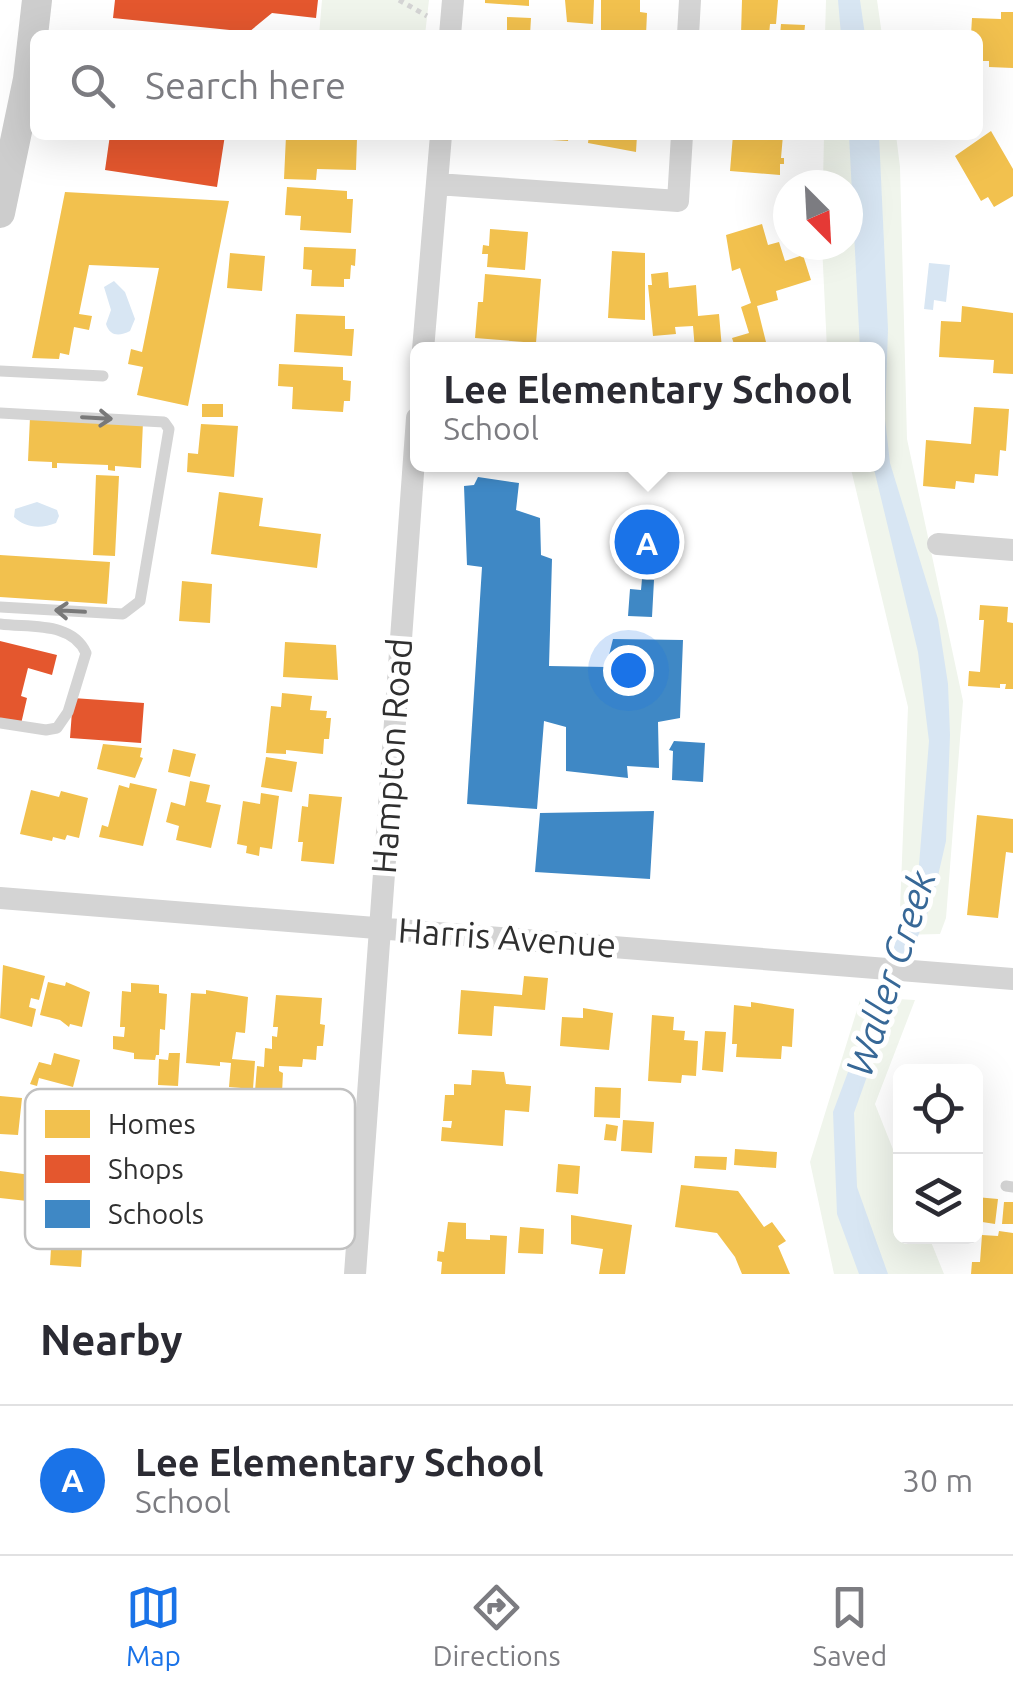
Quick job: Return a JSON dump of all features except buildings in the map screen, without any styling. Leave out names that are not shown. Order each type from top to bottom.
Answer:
[{"type":"main road","points":[[34,30],[38,4]]},
{"type":"main road","points":[[0,214],[30,63]]},
{"type":"street","points":[[450,30],[453,0]]},
{"type":"street","points":[[688,30],[690,0]]},
{"type":"street","points":[[423,342],[441,140]]},
{"type":"street","points":[[437,184],[678,201],[682,140]]},
{"type":"street","name":"Hampton Road","points":[[355,1274],[413,472]]},
{"type":"street","points":[[938,544],[1013,550]]},
{"type":"street","name":"Harris Avenue","points":[[0,898],[1013,979]]},
{"type":"lane","points":[[0,372],[103,376]]},
{"type":"lane","points":[[0,413],[164,422],[169,429],[140,600],[132,609],[123,614],[0,607]]},
{"type":"lane","points":[[0,624],[58,628],[81,643],[86,653],[68,712],[57,728],[0,723]]},
{"type":"path","points":[[399,0],[427,16]]},
{"type":"shaded area","points":[[322,0],[429,0],[426,30],[319,30]]},
{"type":"shaded area","points":[[826,0],[877,0],[881,30],[825,30]]},
{"type":"shaded area","points":[[824,140],[897,140],[907,439],[963,701],[946,918],[940,934],[899,935],[908,707],[852,472],[885,472],[885,342],[827,342],[823,260],[863,260],[863,170],[823,170]]},
{"type":"shaded area","points":[[861,997],[915,1000],[875,1104],[893,1149],[893,1244],[932,1244],[944,1274],[834,1274],[810,1162]]},
{"type":"water","points":[[838,0],[860,0],[864,30],[841,30]]},
{"type":"water","points":[[849,140],[879,140],[888,329],[885,419],[885,342],[860,342],[855,260],[863,260],[863,170],[851,170]]},
{"type":"water","points":[[929,263],[950,265],[946,302],[934,300],[933,310],[924,309]]},
{"type":"water","points":[[114,281],[125,292],[135,319],[130,331],[119,334],[110,331],[106,324],[111,310],[104,287]]},
{"type":"water","name":"Waller Creek","points":[[885,419],[890,463],[938,619],[948,684],[950,735],[946,841],[932,902],[854,1113],[857,1187],[888,1274],[859,1274],[837,1214],[833,1112],[891,957],[919,865],[929,741],[918,652],[875,472],[885,472]]},
{"type":"water","points":[[37,502],[57,510],[56,523],[34,526],[14,517],[15,509]]},
{"type":"place","name":"Lee Elementary School","points":[[647,542]]}]
